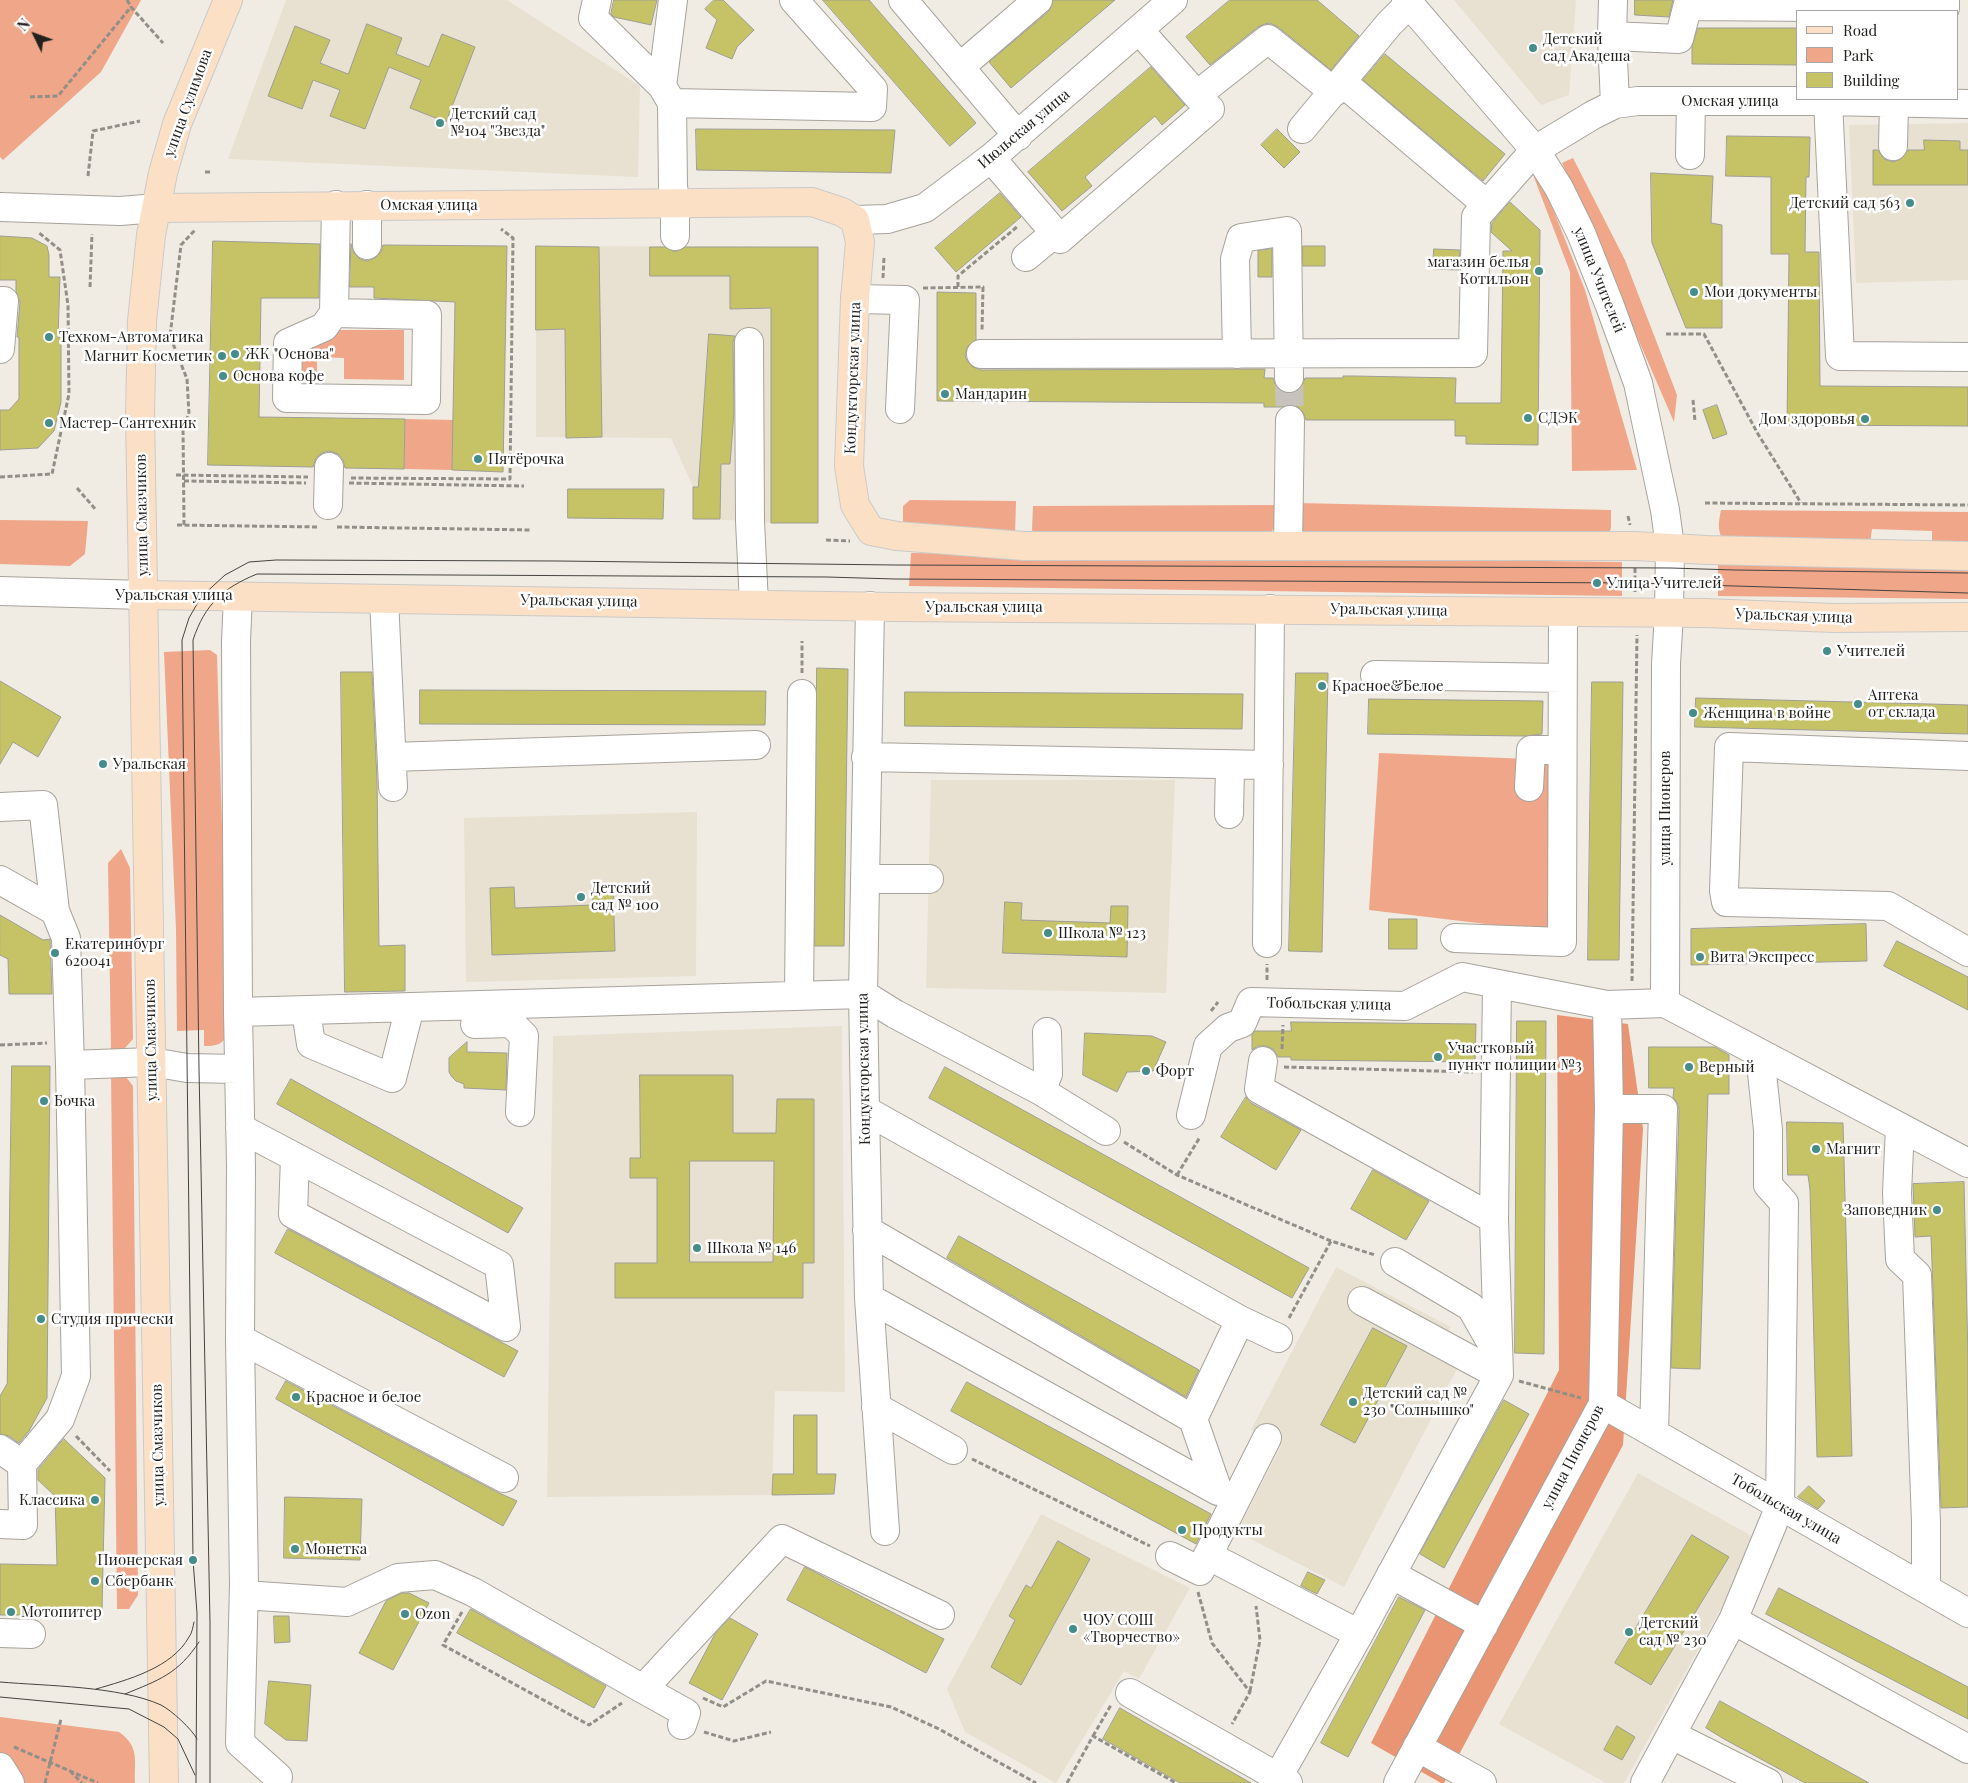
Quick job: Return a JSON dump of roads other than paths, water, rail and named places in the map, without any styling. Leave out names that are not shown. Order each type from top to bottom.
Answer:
[{"type":"main road","name":"улица Сулимова","points":[[157,208],[163,173],[177,124],[228,0]]},
{"type":"main road","name":"Омская улица","points":[[157,208],[812,202],[842,212],[855,220]]},
{"type":"main road","name":"улица Смазчиков","points":[[157,208],[151,235],[142,321],[140,415],[164,1783]]},
{"type":"main road","name":"Кондукторская улица","points":[[855,220],[860,242],[855,299],[850,466],[855,505],[863,536],[898,536],[1024,546],[1288,546]]},
{"type":"main road","points":[[1288,546],[1635,546],[1707,550],[1968,556]]},
{"type":"main road","name":"Уральская улица","points":[[144,595],[870,606],[1669,613],[1834,618],[1968,617]]},
{"type":"street","points":[[597,0],[594,18],[667,94],[872,107],[872,89],[794,0]]},
{"type":"street","points":[[673,0],[667,94],[672,186],[676,203],[675,236]]},
{"type":"street","points":[[903,0],[1018,136]]},
{"type":"street","points":[[960,67],[1038,0]]},
{"type":"street","name":"Июльская улица","points":[[855,220],[887,219],[924,208],[1018,136],[1173,0]]},
{"type":"street","points":[[1613,0],[1612,36],[1615,104]]},
{"type":"street","points":[[1612,36],[1679,39],[1689,3],[1945,8],[1945,0]]},
{"type":"street","points":[[1302,129],[1408,2]]},
{"type":"street","name":"улица Учителей","points":[[1408,2],[1535,150],[1560,188],[1581,233],[1638,383],[1654,452],[1670,547],[1669,613]]},
{"type":"street","points":[[1139,30],[1208,108]]},
{"type":"street","points":[[991,158],[1060,239],[1208,108],[1268,39],[1338,87],[1486,204]]},
{"type":"street","name":"Омская улица","points":[[1289,366],[1473,354],[1476,216],[1535,150],[1615,104],[1638,101],[1828,101],[1968,104]]},
{"type":"street","points":[[1690,155],[1691,101]]},
{"type":"street","points":[[1828,101],[1840,356],[1968,357]]},
{"type":"street","points":[[1894,103],[1894,146]]},
{"type":"street","points":[[354,205],[362,245]]},
{"type":"street","points":[[334,313],[427,314],[426,400],[287,398],[288,342],[324,326],[334,313],[354,205]]},
{"type":"street","name":"Омская улица","points":[[0,206],[120,211],[157,208]]},
{"type":"street","points":[[981,354],[1237,354],[1289,366],[1287,231],[1241,238],[1235,259],[1237,354]]},
{"type":"street","points":[[1026,257],[1055,233]]},
{"type":"street","points":[[855,299],[905,300],[900,410]]},
{"type":"street","points":[[0,301],[4,301],[0,350]]},
{"type":"street","points":[[749,342],[750,520],[754,604]]},
{"type":"street","points":[[1288,546],[1290,420]]},
{"type":"street","name":"Уральская улица","points":[[0,591],[144,595]]},
{"type":"street","points":[[238,596],[236,642],[238,1069],[244,1595],[240,1743],[278,1777]]},
{"type":"street","points":[[384,598],[393,787]]},
{"type":"street","name":"Кондукторская улица","points":[[870,606],[863,994],[864,1110],[869,1298],[885,1531]]},
{"type":"street","points":[[1267,943],[1270,609]]},
{"type":"street","points":[[1455,938],[1562,942],[1563,612]]},
{"type":"street","name":"улица Пионеров","points":[[1664,1003],[1666,664],[1669,613]]},
{"type":"street","points":[[1375,675],[1562,678]]},
{"type":"street","points":[[799,996],[802,694]]},
{"type":"street","points":[[392,757],[756,745]]},
{"type":"street","points":[[1968,756],[1729,747],[1724,891],[1726,902],[1888,906],[1968,952]]},
{"type":"street","points":[[1529,787],[1531,750],[1562,750]]},
{"type":"street","points":[[866,757],[1268,765]]},
{"type":"street","points":[[1229,814],[1230,764]]},
{"type":"street","points":[[0,807],[43,804],[55,910],[66,938],[76,1376],[60,1419],[22,1464],[23,1525],[0,1524]]},
{"type":"street","points":[[865,879],[928,879]]},
{"type":"street","points":[[0,880],[55,910]]},
{"type":"street","name":"Тобольская улица","points":[[1192,1115],[1208,1046],[1228,1028],[1242,1023],[1252,1002],[1405,1006],[1462,977],[1620,1004],[1664,1003]]},
{"type":"street","points":[[1130,1693],[1283,1780],[1391,1574],[1499,1365],[1494,1219],[1497,984]]},
{"type":"street","points":[[238,1012],[863,994],[894,1014],[1041,1091],[1106,1131]]},
{"type":"street","points":[[1664,1003],[1968,1163]]},
{"type":"street","name":"улица Пионеров","points":[[1398,1783],[1603,1404],[1609,1109],[1620,1004]]},
{"type":"street","points":[[306,1010],[311,1044],[392,1078],[419,1007]]},
{"type":"street","points":[[419,1007],[430,1022],[446,1024],[511,1023],[524,1036],[520,1112]]},
{"type":"street","points":[[1041,1091],[1048,1074],[1047,1032]]},
{"type":"street","points":[[1645,1783],[1733,1620],[1780,1506],[1784,1203],[1768,1185],[1768,1130],[1760,1054]]},
{"type":"street","points":[[70,1065],[152,1062],[187,1068],[238,1069]]},
{"type":"street","points":[[1272,1064],[1259,1089],[1494,1219]]},
{"type":"street","points":[[1609,1109],[1663,1109],[1654,1434]]},
{"type":"street","points":[[864,1110],[1240,1320],[1278,1338]]},
{"type":"street","points":[[1900,1127],[1897,1193],[1900,1259],[1917,1275],[1926,1523],[1926,1589]]},
{"type":"street","points":[[240,1128],[295,1157],[498,1265],[506,1327],[293,1214],[295,1157]]},
{"type":"street","points":[[867,1230],[1192,1419],[1218,1491],[869,1298]]},
{"type":"street","points":[[1395,1262],[1471,1307],[1499,1365]]},
{"type":"street","points":[[1362,1301],[1499,1365]]},
{"type":"street","points":[[1192,1419],[1240,1320]]},
{"type":"street","points":[[240,1339],[504,1478]]},
{"type":"street","name":"Тобольская улица","points":[[1603,1404],[1968,1613]]},
{"type":"street","points":[[876,1407],[953,1450]]},
{"type":"street","points":[[1267,1438],[1189,1559],[1253,1579],[1359,1634]]},
{"type":"street","points":[[0,1449],[22,1464]]},
{"type":"street","points":[[643,1689],[782,1539],[940,1615]]},
{"type":"street","points":[[1391,1574],[1484,1625]]},
{"type":"street","points":[[244,1595],[347,1602],[398,1578],[436,1575],[473,1592],[686,1713],[682,1725]]},
{"type":"street","points":[[1733,1620],[1968,1749]]},
{"type":"street","points":[[0,1633],[31,1634]]},
{"type":"street","points":[[1672,1734],[1768,1783]]},
{"type":"street","points":[[1417,1747],[1482,1783]]},
{"type":"street","points":[[4,1756],[10,1783]]},
{"type":"tunnel","points":[[1289,378],[1290,420]]},
{"type":"tram line","points":[[196,1783],[197,1613],[193,1560],[182,640],[189,618],[201,597],[225,575],[249,562],[276,560],[1671,568],[1968,573]]},
{"type":"tram line","points":[[210,1783],[210,1623],[193,640],[203,616],[217,599],[234,585],[257,574],[1635,583],[1968,593]]},
{"type":"tram line","points":[[96,1689],[135,1677],[172,1657],[190,1635],[194,1622]]},
{"type":"tram line","points":[[125,1694],[167,1675],[183,1662],[199,1642]]},
{"type":"tram line","points":[[0,1682],[104,1690],[144,1699],[161,1705],[170,1711],[186,1725],[197,1739]]},
{"type":"tram line","points":[[0,1697],[129,1709],[164,1727],[178,1739],[195,1775]]},
{"type":"place","name":"Детский сад Акадеша","points":[[1533,48]]},
{"type":"place","name":"Детский сад №104 \"Звезда\"","points":[[440,123]]},
{"type":"place","name":"Детский сад 563","points":[[1910,203]]},
{"type":"place","name":"магазин белья Котильон","points":[[1539,271]]},
{"type":"place","name":"Мои документы","points":[[1694,292]]},
{"type":"place","name":"Техком-Автоматика","points":[[49,337]]},
{"type":"place","name":"ЖК \"Основа\"","points":[[235,354]]},
{"type":"place","name":"Магнит Косметик","points":[[222,356]]},
{"type":"place","name":"Основа кофе","points":[[223,376]]},
{"type":"place","name":"Мандарин","points":[[945,394]]},
{"type":"place","name":"СДЭК","points":[[1528,418]]},
{"type":"place","name":"Дом здоровья","points":[[1865,419]]},
{"type":"place","name":"Мастер-Сантехник","points":[[49,423]]},
{"type":"place","name":"Пятёрочка","points":[[478,459]]},
{"type":"place","name":"Улица Учителей","points":[[1597,583]]},
{"type":"place","name":"Учителей","points":[[1827,651]]},
{"type":"place","name":"Красное&Белое","points":[[1322,686]]},
{"type":"place","name":"Аптека от склада","points":[[1858,704]]},
{"type":"place","name":"Женщина в войне","points":[[1693,713]]},
{"type":"place","name":"Уральская","points":[[103,764]]},
{"type":"place","name":"Детский сад № 100","points":[[581,897]]},
{"type":"place","name":"Школа № 123","points":[[1048,933]]},
{"type":"place","name":"Екатеринбург 620041","points":[[55,953]]},
{"type":"place","name":"Вита Экспресс","points":[[1700,957]]},
{"type":"place","name":"Участковый пункт полиции №3","points":[[1438,1057]]},
{"type":"place","name":"Верный","points":[[1689,1067]]},
{"type":"place","name":"Форт","points":[[1146,1071]]},
{"type":"place","name":"Бочка","points":[[44,1101]]},
{"type":"place","name":"Магнит","points":[[1816,1149]]},
{"type":"place","name":"Заповедник","points":[[1937,1210]]},
{"type":"place","name":"Школа № 146","points":[[697,1248]]},
{"type":"place","name":"Студия прически","points":[[41,1319]]},
{"type":"place","name":"Красное и белое","points":[[296,1397]]},
{"type":"place","name":"Детский сад № 230 \"Солнышко\"","points":[[1353,1402]]},
{"type":"place","name":"Классика","points":[[95,1500]]},
{"type":"place","name":"Продукты","points":[[1182,1530]]},
{"type":"place","name":"Монетка","points":[[295,1549]]},
{"type":"place","name":"Пионерская","points":[[193,1560]]},
{"type":"place","name":"Сбербанк","points":[[95,1581]]},
{"type":"place","name":"Мотопитер","points":[[11,1612]]},
{"type":"place","name":"Ozon","points":[[405,1614]]},
{"type":"place","name":"ЧОУ СОШ «Творчество»","points":[[1073,1629]]},
{"type":"place","name":"Детский сад № 230","points":[[1629,1632]]}]
